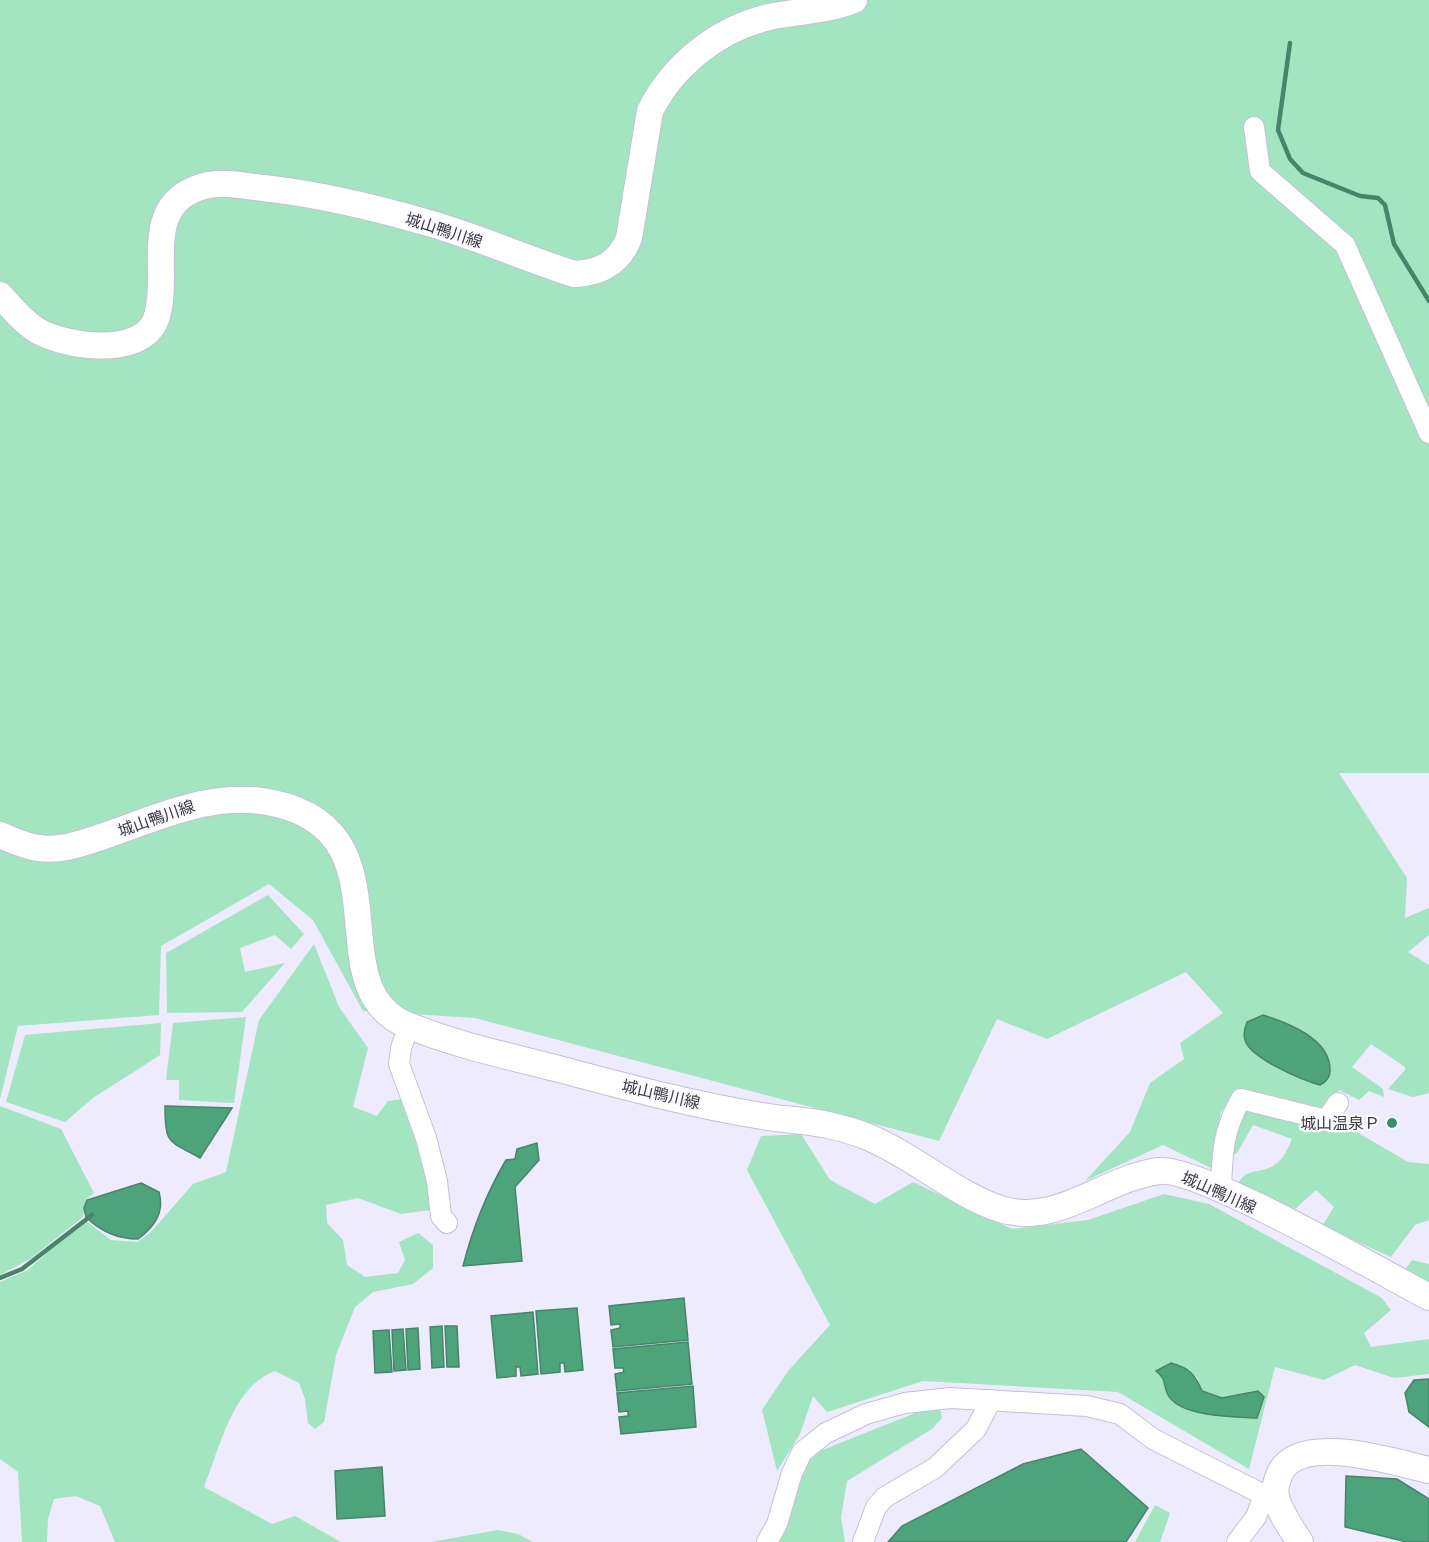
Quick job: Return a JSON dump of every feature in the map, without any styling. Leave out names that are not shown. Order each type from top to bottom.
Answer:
[{"type":"main road","name":"城山鴨川線","points":[[0,295],[33,328],[55,339],[78,345],[113,345],[133,341],[146,333],[155,321],[160,297],[159,254],[169,209],[185,194],[206,186],[228,184],[309,193],[434,224],[574,274],[593,273],[612,264],[627,243],[650,111],[659,92],[680,69],[701,50],[748,23],[836,7],[854,0]]},
{"type":"main road","name":"城山鴨川線","points":[[0,835],[37,848],[68,848],[203,802],[240,799],[274,803],[314,818],[330,830],[343,849],[352,874],[362,959],[368,985],[376,999],[394,1019],[409,1026],[453,1042],[606,1081],[762,1116],[824,1124],[868,1137],[952,1185],[1001,1209],[1034,1213],[1067,1207],[1103,1188],[1163,1170],[1185,1174],[1221,1190],[1429,1298]]},
{"type":"main road","points":[[1300,1542],[1270,1495],[1287,1461],[1305,1453],[1330,1451],[1429,1470]]},
{"type":"street","points":[[1254,127],[1260,171],[1345,246],[1429,433]]},
{"type":"street","points":[[409,1026],[401,1048],[399,1064],[426,1138],[437,1181],[441,1216],[447,1223]]},
{"type":"street","points":[[1221,1190],[1222,1153],[1229,1120],[1241,1099],[1326,1120],[1338,1103]]},
{"type":"street","points":[[767,1542],[777,1524],[792,1473],[802,1452],[826,1433],[866,1414],[905,1403],[950,1398],[1088,1406],[1120,1414],[1153,1439],[1270,1495],[1237,1542]]},
{"type":"street","points":[[863,1542],[876,1507],[885,1497],[935,1468],[976,1429],[991,1400]]},
{"type":"shaded area","points":[[0,0],[1429,0],[1429,773],[1339,773],[1407,878],[1405,918],[1429,908],[1429,935],[1408,952],[1429,965],[1429,1093],[1413,1097],[1388,1089],[1405,1070],[1405,1067],[1371,1044],[1352,1067],[1383,1089],[1384,1097],[1369,1091],[1359,1100],[1339,1090],[1324,1113],[1237,1091],[1221,1112],[1211,1168],[1163,1145],[1085,1181],[1130,1132],[1150,1083],[1184,1059],[1180,1043],[1223,1013],[1186,972],[1047,1039],[997,1019],[939,1141],[475,1018],[363,1011],[313,920],[269,884],[161,946],[159,1015],[18,1026],[0,1099]]},
{"type":"shaded area","points":[[268,895],[304,934],[291,949],[275,935],[240,948],[245,972],[285,963],[242,1012],[167,1013],[166,953]]},
{"type":"shaded area","points":[[314,944],[339,1007],[368,1048],[353,1107],[377,1116],[388,1101],[403,1099],[431,1193],[430,1210],[401,1214],[358,1198],[326,1205],[327,1223],[343,1240],[347,1265],[365,1277],[398,1273],[405,1260],[399,1242],[418,1233],[433,1245],[433,1268],[413,1284],[373,1292],[355,1307],[336,1355],[324,1422],[315,1429],[308,1423],[305,1399],[299,1383],[275,1371],[260,1379],[248,1390],[229,1420],[204,1487],[272,1524],[295,1516],[341,1542],[115,1542],[100,1506],[76,1496],[54,1499],[48,1519],[47,1542],[22,1542],[18,1472],[0,1459],[0,1282],[28,1270],[79,1224],[86,1221],[111,1240],[137,1242],[151,1232],[193,1184],[226,1172],[259,1020]]},
{"type":"shaded area","points":[[1263,1015],[1295,1028],[1316,1041],[1328,1060],[1330,1073],[1326,1081],[1320,1085],[1301,1078],[1266,1061],[1249,1047],[1244,1035],[1247,1022]]},
{"type":"shaded area","points":[[246,1017],[234,1103],[179,1100],[179,1080],[166,1080],[173,1023]]},
{"type":"shaded area","points":[[161,1023],[160,1055],[93,1098],[65,1122],[6,1102],[25,1035]]},
{"type":"shaded area","points":[[0,1106],[61,1129],[94,1193],[86,1199],[83,1217],[30,1259],[0,1275]]},
{"type":"shaded area","points":[[165,1106],[232,1108],[200,1158],[170,1140],[166,1128]]},
{"type":"shaded area","points":[[1246,1106],[1325,1130],[1355,1131],[1408,1162],[1429,1164],[1429,1220],[1415,1225],[1391,1257],[1322,1226],[1334,1207],[1316,1190],[1295,1209],[1237,1186],[1244,1176],[1277,1164],[1292,1139],[1253,1125],[1237,1153],[1229,1156]]},
{"type":"shaded area","points":[[801,1134],[830,1180],[875,1204],[913,1182],[1012,1229],[1088,1220],[1164,1194],[1209,1204],[1382,1298],[1391,1310],[1364,1333],[1371,1347],[1429,1339],[1429,1374],[1394,1378],[1355,1365],[1324,1380],[1275,1367],[1249,1469],[1118,1392],[923,1381],[827,1412],[813,1396],[800,1434],[777,1471],[762,1410],[788,1371],[830,1325],[747,1170],[761,1136]],"holes":[[[1197,1377],[1202,1391],[1222,1398],[1258,1391],[1180,1407],[1168,1395],[1166,1379]]]},
{"type":"shaded area","points":[[537,1143],[539,1160],[515,1187],[522,1261],[463,1266],[481,1211],[506,1160],[515,1159],[517,1149]]},
{"type":"shaded area","points":[[141,1183],[159,1192],[160,1207],[157,1219],[138,1239],[110,1234],[86,1217],[84,1208],[87,1200]]},
{"type":"shaded area","points":[[1412,1260],[1429,1264],[1429,1285],[1403,1272]]},
{"type":"shaded area","points":[[684,1298],[688,1340],[613,1347],[611,1330],[620,1328],[620,1324],[611,1325],[609,1306]]},
{"type":"shaded area","points":[[577,1308],[583,1370],[565,1372],[564,1363],[560,1363],[560,1372],[541,1374],[536,1311]]},
{"type":"shaded area","points":[[533,1312],[538,1374],[521,1376],[520,1367],[516,1367],[516,1376],[497,1378],[491,1316]]},
{"type":"shaded area","points":[[442,1326],[444,1367],[432,1368],[430,1327]]},
{"type":"shaded area","points":[[445,1326],[457,1326],[459,1367],[447,1367]]},
{"type":"shaded area","points":[[418,1328],[420,1369],[408,1370],[406,1329]]},
{"type":"shaded area","points":[[403,1329],[406,1370],[394,1371],[392,1330]]},
{"type":"shaded area","points":[[389,1330],[392,1372],[375,1373],[373,1331]]},
{"type":"shaded area","points":[[688,1342],[692,1384],[617,1391],[615,1374],[624,1372],[623,1368],[615,1368],[613,1349]]},
{"type":"shaded area","points":[[1171,1363],[1191,1372],[1202,1391],[1222,1398],[1258,1391],[1264,1397],[1257,1418],[1195,1412],[1174,1402],[1166,1391],[1162,1377],[1156,1371]]},
{"type":"shaded area","points":[[1429,1379],[1429,1427],[1409,1412],[1405,1393],[1414,1380]]},
{"type":"shaded area","points":[[693,1386],[696,1427],[621,1434],[619,1417],[628,1416],[628,1411],[619,1412],[617,1393]]},
{"type":"shaded area","points":[[928,1408],[940,1408],[942,1418],[932,1429],[847,1481],[841,1517],[845,1542],[776,1542],[800,1470],[820,1451]]},
{"type":"shaded area","points":[[1081,1449],[1148,1508],[1126,1542],[888,1542],[902,1526],[1023,1464]]},
{"type":"shaded area","points":[[382,1467],[385,1516],[337,1519],[335,1471]]},
{"type":"shaded area","points":[[1346,1476],[1397,1479],[1429,1499],[1429,1542],[1407,1542],[1345,1527]]},
{"type":"shaded area","points":[[1155,1505],[1170,1513],[1160,1542],[1135,1542]]},
{"type":"shaded area","points":[[498,1530],[518,1534],[533,1542],[431,1542]]},
{"type":"waterway","points":[[1290,43],[1278,130],[1290,159],[1303,173],[1360,196],[1378,198],[1385,205],[1394,244],[1429,301]]},
{"type":"waterway","points":[[0,1278],[22,1269],[92,1215]]},
{"type":"place","name":"城山温泉Ｐ","points":[[1392,1123]]}]
